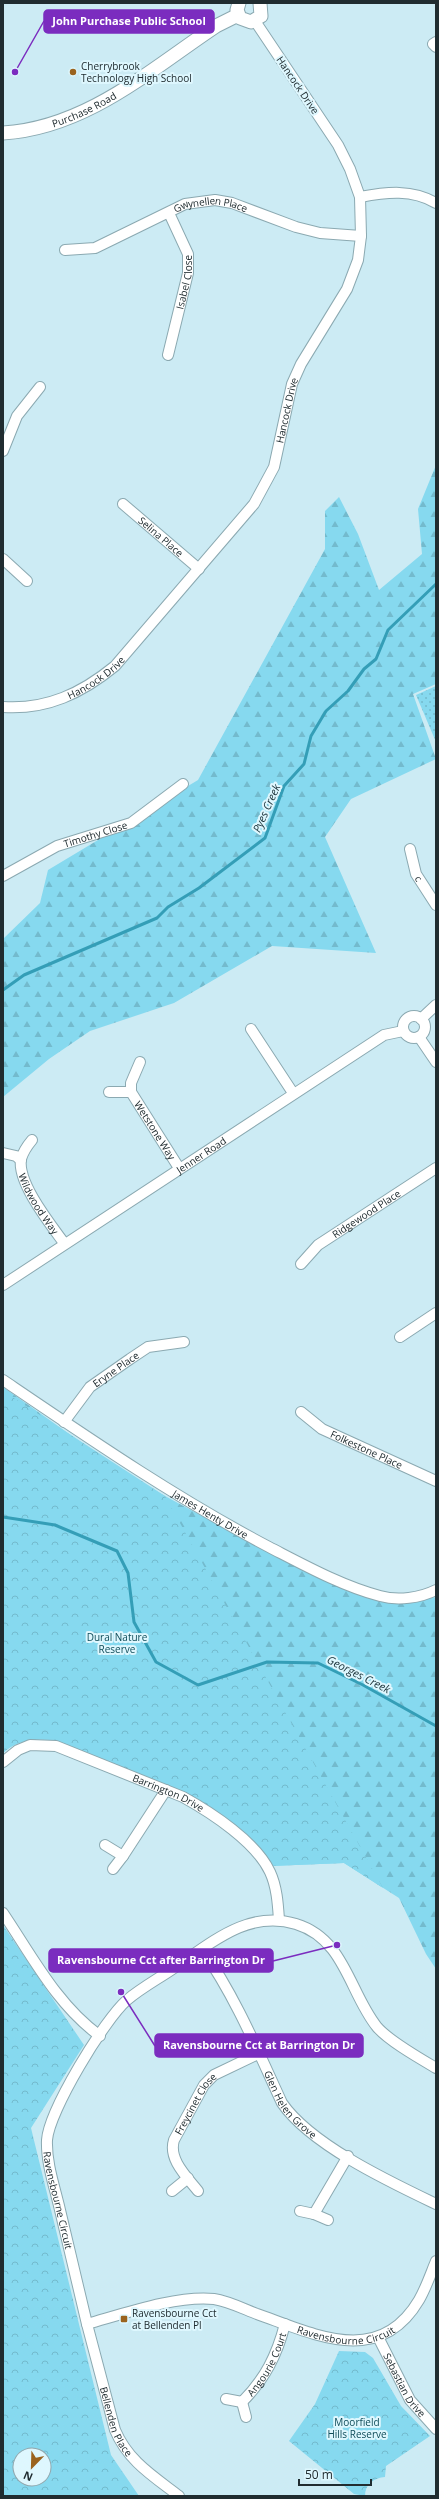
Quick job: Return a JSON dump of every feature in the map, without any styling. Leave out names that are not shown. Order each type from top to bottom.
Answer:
[{"type":"main road","points":[[239,9],[247,22],[255,21],[262,12],[260,3]]},
{"type":"main road","name":"Purchase Road","points":[[3,133],[36,129],[84,113],[216,26],[239,9]]},
{"type":"street","name":"Hancock Drive","points":[[3,707],[34,706],[56,701],[97,681],[115,666],[254,504],[274,467],[292,384],[301,364],[347,289],[358,260],[361,236],[360,197],[338,145],[255,21]]},
{"type":"street","points":[[360,197],[387,192],[411,193],[436,203]]},
{"type":"street","name":"Gwynellen Place","points":[[65,250],[95,248],[185,204],[215,200],[232,203],[296,227],[320,233],[361,236]]},
{"type":"street","name":"Isabel Close","points":[[168,355],[188,273],[188,254],[169,213]]},
{"type":"street","points":[[3,451],[18,416],[40,387]]},
{"type":"street","name":"Selina Place","points":[[123,504],[199,569]]},
{"type":"street","points":[[3,558],[27,580]]},
{"type":"street","name":"Timothy Close","points":[[3,876],[57,846],[130,823],[183,784]]},
{"type":"street","name":"c","points":[[410,849],[416,874],[436,905]]},
{"type":"street","points":[[422,1019],[436,1006]]},
{"type":"street","points":[[414,1016],[422,1019],[425,1028],[419,1037],[412,1038],[403,1031],[402,1023],[407,1018],[414,1016]]},
{"type":"street","points":[[251,1029],[294,1094]]},
{"type":"street","name":"Jenner Road","points":[[3,1285],[179,1168],[384,1035],[403,1031]]},
{"type":"street","points":[[419,1037],[436,1062]]},
{"type":"street","name":"Wetstone Way","points":[[140,1062],[131,1083],[131,1092],[179,1168]]},
{"type":"street","name":"Wetstone Way","points":[[109,1092],[131,1092]]},
{"type":"street","name":"Wildwood Way","points":[[21,1160],[25,1150],[32,1140]]},
{"type":"street","name":"Wildwood Way","points":[[3,1153],[16,1156],[21,1160],[31,1196],[64,1244]]},
{"type":"street","name":"Ridgewood Place","points":[[301,1264],[318,1245],[436,1168]]},
{"type":"street","points":[[400,1337],[436,1313]]},
{"type":"street","name":"Eryne Place","points":[[64,1422],[90,1387],[130,1359],[148,1347],[184,1342]]},
{"type":"street","name":"James Henty Drive","points":[[3,1380],[64,1422],[173,1492],[301,1564],[381,1596],[400,1598],[418,1596],[436,1590]]},
{"type":"street","name":"Folkestone Place","points":[[301,1412],[322,1428],[436,1481]]},
{"type":"street","name":"Barrington Drive","points":[[3,1762],[18,1750],[30,1745],[56,1746],[166,1790],[201,1807],[259,1855],[271,1873],[279,1920]]},
{"type":"street","points":[[113,1869],[166,1790]]},
{"type":"street","points":[[105,1845],[123,1856]]},
{"type":"street","points":[[3,1913],[64,2004],[80,2021],[100,2036]]},
{"type":"street","name":"Ravensbourne Circuit","points":[[436,2068],[379,2029],[367,2013],[334,1948],[322,1938],[296,1924],[279,1920],[260,1921],[245,1925],[224,1934],[126,2001],[100,2036],[54,2111],[47,2141],[52,2179],[87,2324],[192,2298],[216,2300],[339,2341],[359,2341],[378,2337],[399,2323],[419,2300],[436,2261]]},
{"type":"street","name":"Glen Helen Grove","points":[[202,1949],[226,1983],[260,2053],[282,2103],[302,2127],[387,2180],[436,2204]]},
{"type":"street","name":"Freycinet Close","points":[[198,2191],[175,2160],[172,2147],[199,2092],[214,2075],[260,2053]]},
{"type":"street","points":[[314,2214],[348,2156]]},
{"type":"street","points":[[172,2191],[188,2178]]},
{"type":"street","points":[[300,2211],[314,2214],[328,2220]]},
{"type":"street","name":"Bellenden Place","points":[[87,2324],[115,2430],[122,2447],[136,2463],[179,2496]]},
{"type":"street","name":"Angourie Court","points":[[242,2402],[257,2386],[268,2370],[277,2351],[285,2324]]},
{"type":"street","name":"Sebastian Drive","points":[[378,2337],[410,2400],[436,2428]]},
{"type":"street","name":"Angourie Court","points":[[226,2399],[242,2402]]},
{"type":"street","name":"Angourie Court","points":[[242,2402],[246,2417]]},
{"type":"green space","points":[[436,465],[436,684],[413,694],[436,759],[351,799],[325,837],[376,953],[272,946],[174,1003],[90,1031],[49,1059],[3,1097],[3,939],[40,903],[48,870],[198,780],[325,549],[325,511],[339,497],[358,534],[379,590],[422,554],[418,509]]},
{"type":"green space","points":[[436,686],[436,742],[416,695]]},
{"type":"green space","name":"Dural Nature Reserve","points":[[3,1387],[130,1477],[285,1561],[363,1595],[404,1604],[436,1597],[436,1969],[426,1954],[399,1898],[344,1863],[271,1866],[211,1808],[199,1800],[56,1741],[35,1740],[21,1742],[3,1753]]},
{"type":"green space","name":"Dural Nature Reserve","points":[[3,1391],[165,1496],[383,1888],[344,1863],[271,1866],[211,1808],[199,1800],[56,1741],[35,1740],[21,1742],[3,1753]]},
{"type":"green space","points":[[3,1925],[84,2045],[31,2128],[111,2455],[139,2496],[3,2496]]},
{"type":"green space","name":"Moorfield Hills Reserve","points":[[339,2351],[365,2352],[373,2358],[401,2406],[430,2436],[386,2466],[385,2477],[371,2482],[365,2492],[365,2496],[354,2494],[289,2441],[315,2404]]},
{"type":"waterway","name":"Pyes Creek","points":[[3,990],[24,975],[157,918],[168,907],[199,888],[265,838],[284,786],[304,764],[311,736],[326,711],[348,691],[364,669],[376,659],[388,630],[436,584]]},
{"type":"waterway","name":"Georges Creek","points":[[3,1517],[55,1525],[117,1551],[128,1573],[134,1622],[156,1662],[198,1685],[267,1662],[318,1663],[363,1685],[436,1726]]},
{"type":"place","name":"John Purchase Public School","points":[[15,72]]},
{"type":"place","name":"Cherrybrook Technology High School","points":[[73,72]]},
{"type":"place","name":"Ravensbourne Cct after Barrington Dr","points":[[337,1945]]},
{"type":"place","name":"Ravensbourne Cct at Barrington Dr","points":[[121,1992]]},
{"type":"place","name":"Ravensbourne Cct at Bellenden Pl","points":[[124,2319]]}]
